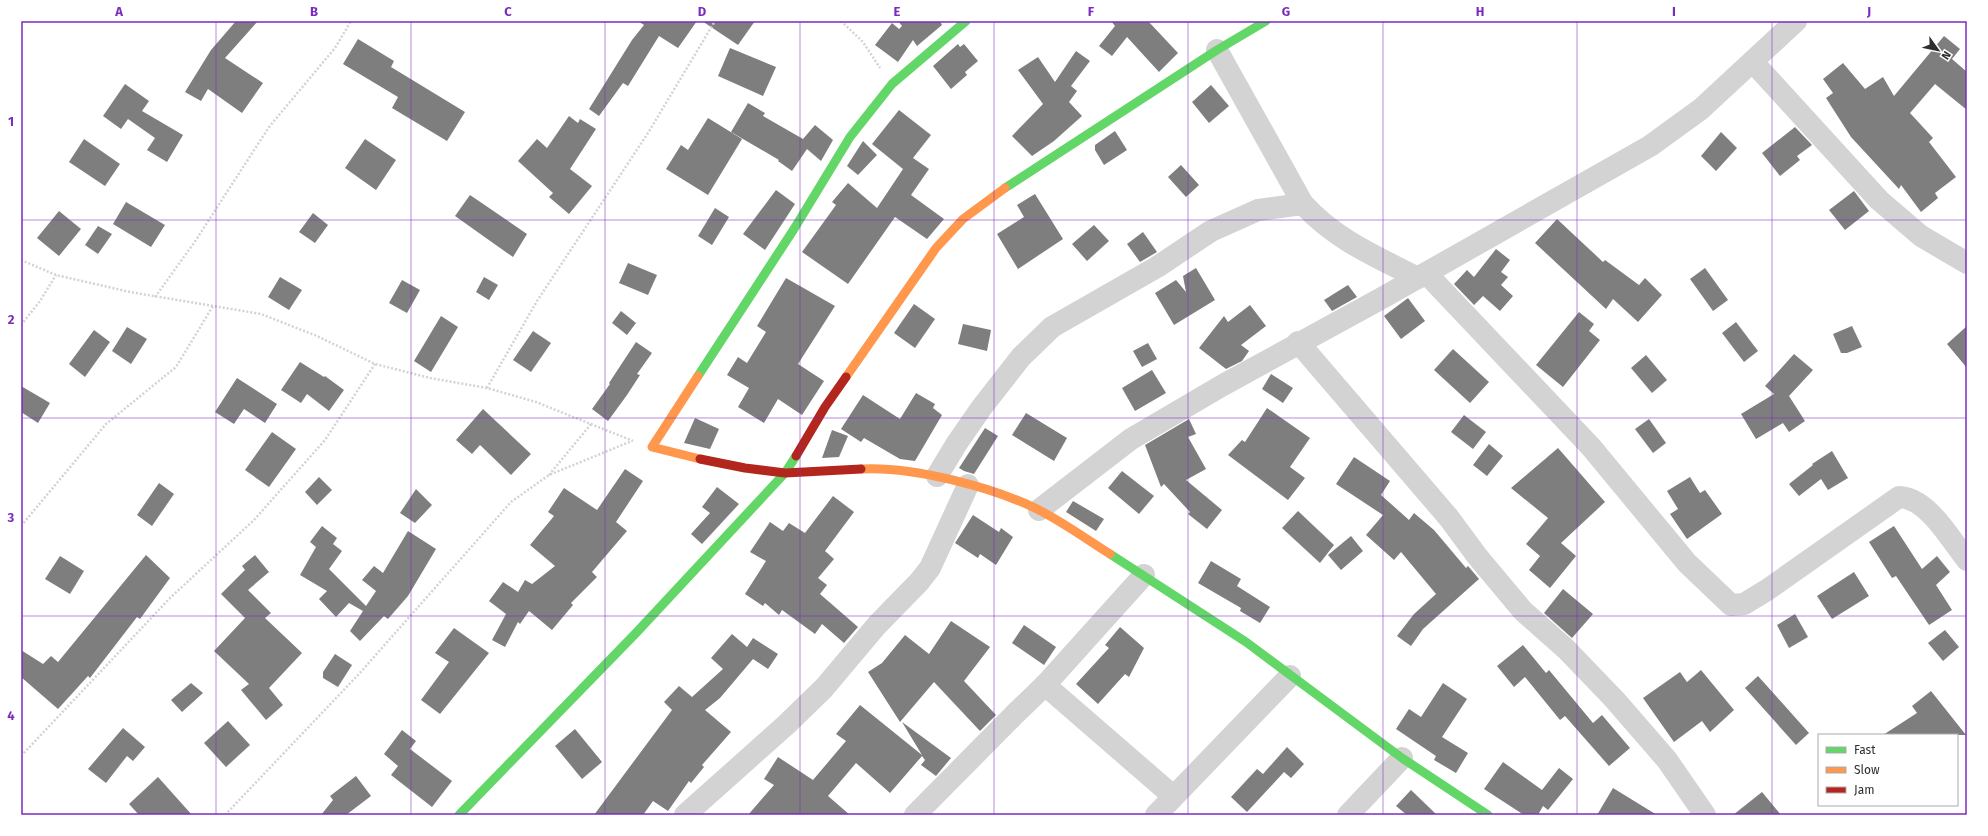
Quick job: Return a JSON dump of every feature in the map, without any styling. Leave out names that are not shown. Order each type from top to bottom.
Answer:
[{"type":"street","points":[[966,21],[892,84],[850,137],[794,229],[652,447],[683,456],[737,467],[785,473],[872,468],[937,476],[1010,497],[1039,510],[1144,575],[1246,642],[1402,758],[1488,815]]},
{"type":"street","points":[[459,815],[636,633],[785,473],[826,407],[936,248],[963,219],[1002,190],[1217,50],[1266,21]]},
{"type":"street","points":[[1039,510],[1131,439],[1298,342],[1422,276],[1650,146],[1701,109],[1796,21]]},
{"type":"street","points":[[1217,50],[1303,204],[1318,221],[1343,240],[1422,276],[1591,447],[1687,563],[1731,605],[1744,604],[1767,590],[1899,496],[1912,499],[1923,506],[1932,515],[1967,560]]},
{"type":"street","points":[[1753,62],[1879,200],[1921,236],[1955,254],[1967,263]]},
{"type":"street","points":[[937,476],[956,443],[1021,357],[1052,328],[1157,267],[1211,231],[1258,210],[1303,204]]},
{"type":"street","points":[[1298,342],[1449,518],[1477,556],[1523,611],[1566,650],[1631,718],[1667,760],[1706,815]]},
{"type":"street","points":[[685,815],[787,724],[824,688],[877,624],[919,582],[934,561],[968,485]]},
{"type":"street","points":[[915,815],[1016,713],[1045,686],[1144,575]]},
{"type":"street","points":[[1156,815],[1290,676]]},
{"type":"street","points":[[1045,686],[1174,796]]},
{"type":"street","points":[[1348,815],[1402,758]]},
{"type":"path","points":[[155,297],[194,243],[269,127],[335,48],[351,21]]},
{"type":"path","points":[[487,388],[537,301],[648,133],[715,21]]},
{"type":"path","points":[[840,21],[862,42],[892,84]]},
{"type":"path","points":[[21,260],[56,275],[155,297],[261,314],[317,336],[375,364],[430,378],[487,388],[536,402],[652,447]]},
{"type":"path","points":[[21,325],[40,301],[56,275]]},
{"type":"path","points":[[21,526],[106,424],[176,368],[213,306]]},
{"type":"path","points":[[21,756],[170,598],[254,520],[325,440],[375,364]]},
{"type":"path","points":[[549,475],[591,424]]},
{"type":"path","points":[[225,815],[358,675],[511,502],[549,475],[633,440]]},
{"type":"building","points":[[236,21],[258,21],[225,58],[263,83],[242,113],[208,89],[201,101],[185,92],[211,50]]},
{"type":"building","points":[[638,21],[697,21],[678,48],[659,36],[628,86],[623,83],[599,116],[589,109],[632,40],[644,25]]},
{"type":"building","points":[[702,21],[755,21],[738,45]]},
{"type":"building","points":[[898,21],[940,21],[942,25],[917,46],[913,40],[898,62],[875,45],[892,23],[899,29],[902,26]]},
{"type":"building","points":[[1111,21],[1148,21],[1178,53],[1159,72],[1127,37],[1112,56],[1099,46],[1115,26]]},
{"type":"building","points":[[1944,36],[1960,49],[1952,59],[1967,72],[1967,110],[1935,84],[1910,113],[1933,138],[1929,142],[1956,177],[1935,193],[1938,198],[1921,212],[1901,185],[1899,189],[1851,137],[1826,98],[1833,93],[1823,79],[1843,63],[1865,89],[1883,77],[1894,96]]},
{"type":"building","points":[[358,39],[394,61],[391,67],[465,112],[447,141],[392,108],[398,97],[343,64]]},
{"type":"building","points":[[958,44],[960,47],[964,44],[978,61],[965,72],[967,75],[951,89],[933,66]]},
{"type":"building","points":[[730,48],[776,67],[763,96],[718,76]]},
{"type":"building","points":[[1076,51],[1090,61],[1071,86],[1077,91],[1069,102],[1082,116],[1054,141],[1032,156],[1012,136],[1043,104],[1018,70],[1038,57],[1055,82]]},
{"type":"building","points":[[125,84],[149,101],[142,111],[183,135],[167,162],[147,150],[155,138],[128,119],[121,129],[103,116]]},
{"type":"building","points":[[1211,85],[1229,106],[1209,123],[1192,102]]},
{"type":"building","points":[[748,103],[765,113],[763,116],[803,139],[815,125],[833,140],[821,161],[807,149],[792,171],[778,161],[779,160],[731,132]]},
{"type":"building","points":[[899,110],[931,135],[913,158],[929,169],[911,195],[944,219],[927,239],[895,217],[848,284],[802,252],[836,205],[832,202],[848,183],[877,208],[903,169],[872,144]]},
{"type":"building","points":[[569,116],[578,123],[580,119],[596,129],[570,169],[592,186],[569,214],[549,197],[553,193],[518,161],[537,139],[547,148]]},
{"type":"building","points":[[708,118],[742,139],[708,195],[666,169],[681,145],[688,150]]},
{"type":"building","points":[[1795,127],[1812,145],[1797,156],[1800,160],[1780,176],[1762,153]]},
{"type":"building","points":[[1115,131],[1127,150],[1104,165],[1095,150],[1095,145]]},
{"type":"building","points":[[1721,132],[1737,148],[1716,171],[1701,156]]},
{"type":"building","points":[[84,139],[120,164],[105,186],[69,162]]},
{"type":"building","points":[[365,139],[396,160],[376,190],[345,168]]},
{"type":"building","points":[[863,141],[877,155],[858,175],[847,166]]},
{"type":"building","points":[[1181,165],[1199,185],[1186,197],[1168,177]]},
{"type":"building","points":[[776,190],[795,204],[765,250],[743,234]]},
{"type":"building","points":[[1854,191],[1869,211],[1845,230],[1829,210]]},
{"type":"building","points":[[1035,194],[1063,239],[1018,269],[997,234],[1024,217],[1017,205]]},
{"type":"building","points":[[470,195],[527,234],[513,257],[455,216]]},
{"type":"building","points":[[126,202],[165,225],[151,247],[113,224]]},
{"type":"building","points":[[715,208],[729,217],[712,245],[698,236]]},
{"type":"building","points":[[59,211],[81,229],[59,256],[37,238]]},
{"type":"building","points":[[313,213],[328,225],[315,243],[299,232]]},
{"type":"building","points":[[1557,219],[1603,262],[1605,260],[1639,285],[1645,278],[1662,295],[1638,322],[1613,299],[1606,309],[1535,243]]},
{"type":"building","points":[[1094,225],[1109,241],[1087,261],[1072,244]]},
{"type":"building","points":[[98,226],[112,234],[98,254],[85,245]]},
{"type":"building","points":[[1143,232],[1157,252],[1140,262],[1127,244]]},
{"type":"building","points":[[1496,249],[1510,260],[1501,272],[1508,277],[1501,285],[1513,296],[1500,311],[1483,296],[1474,305],[1454,284],[1467,270],[1474,277]]},
{"type":"building","points":[[628,263],[657,275],[648,295],[619,283]]},
{"type":"building","points":[[1196,268],[1215,300],[1174,325],[1155,293],[1176,280],[1186,292],[1183,276]]},
{"type":"building","points":[[1705,268],[1728,300],[1713,311],[1690,279]]},
{"type":"building","points":[[280,277],[302,290],[289,310],[268,297]]},
{"type":"building","points":[[484,277],[498,285],[489,300],[476,292]]},
{"type":"building","points":[[786,278],[835,306],[798,364],[824,381],[802,415],[778,399],[764,423],[738,407],[749,388],[727,375],[738,357],[747,363],[766,332],[757,326]]},
{"type":"building","points":[[402,280],[420,290],[407,313],[389,303]]},
{"type":"building","points":[[1348,285],[1357,297],[1332,311],[1324,300]]},
{"type":"building","points":[[1408,298],[1425,321],[1401,339],[1384,316]]},
{"type":"building","points":[[914,304],[935,319],[915,348],[894,333]]},
{"type":"building","points":[[1250,305],[1266,326],[1241,345],[1249,351],[1242,361],[1226,369],[1199,348],[1224,316],[1228,322]]},
{"type":"building","points":[[621,311],[636,323],[627,335],[612,323]]},
{"type":"building","points":[[1579,312],[1594,324],[1589,331],[1600,340],[1563,387],[1536,365]]},
{"type":"building","points":[[441,316],[458,327],[431,372],[414,361]]},
{"type":"building","points":[[1736,322],[1758,351],[1744,362],[1722,333]]},
{"type":"building","points":[[963,324],[991,330],[987,351],[958,344]]},
{"type":"building","points":[[1852,326],[1862,347],[1847,353],[1841,353],[1833,334]]},
{"type":"building","points":[[1967,326],[1967,368],[1947,344]]},
{"type":"building","points":[[127,327],[147,339],[131,364],[112,351]]},
{"type":"building","points":[[94,330],[110,342],[85,377],[69,364]]},
{"type":"building","points":[[533,331],[551,343],[531,372],[513,360]]},
{"type":"building","points":[[636,342],[652,353],[637,374],[640,375],[608,421],[592,409],[610,384],[609,383]]},
{"type":"building","points":[[1148,343],[1157,359],[1142,367],[1133,351]]},
{"type":"building","points":[[1453,349],[1489,382],[1470,403],[1434,370]]},
{"type":"building","points":[[1794,354],[1813,370],[1789,396],[1805,421],[1789,432],[1783,423],[1756,439],[1741,414],[1774,394],[1765,386]]},
{"type":"building","points":[[1646,355],[1667,380],[1652,393],[1631,368]]},
{"type":"building","points":[[300,362],[324,377],[325,376],[344,390],[329,411],[307,394],[301,403],[281,390]]},
{"type":"building","points":[[1152,370],[1166,393],[1135,411],[1122,388]]},
{"type":"building","points":[[1271,374],[1293,388],[1283,403],[1262,389]]},
{"type":"building","points":[[237,378],[277,404],[265,423],[244,409],[234,424],[215,412]]},
{"type":"building","points":[[21,386],[50,403],[38,423],[21,412]]},
{"type":"building","points":[[916,393],[935,404],[933,408],[942,415],[915,461],[900,459],[864,438],[861,442],[841,429],[863,395],[900,419]]},
{"type":"building","points":[[1267,408],[1310,438],[1290,467],[1305,478],[1288,500],[1228,455],[1242,440],[1245,442]]},
{"type":"building","points":[[483,409],[531,454],[511,475],[480,445],[472,454],[456,440]]},
{"type":"building","points":[[1026,413],[1067,438],[1054,461],[1012,435]]},
{"type":"building","points":[[1464,415],[1486,432],[1473,449],[1451,432]]},
{"type":"building","points":[[695,418],[719,429],[710,449],[684,443]]},
{"type":"building","points":[[1189,419],[1196,434],[1188,437],[1206,469],[1186,480],[1222,510],[1207,529],[1188,514],[1190,512],[1164,484],[1161,487],[1145,445]]},
{"type":"building","points":[[1649,419],[1666,443],[1653,453],[1635,429]]},
{"type":"building","points":[[985,428],[998,436],[974,474],[964,471],[959,468]]},
{"type":"building","points":[[832,430],[848,436],[839,457],[822,458]]},
{"type":"building","points":[[272,432],[296,449],[269,487],[245,470]]},
{"type":"building","points":[[1489,444],[1503,456],[1487,476],[1473,465]]},
{"type":"building","points":[[1558,448],[1605,502],[1561,543],[1576,556],[1550,588],[1529,570],[1540,556],[1526,544],[1548,518],[1511,488]]},
{"type":"building","points":[[1832,451],[1848,478],[1828,490],[1821,479],[1799,496],[1789,484],[1813,465],[1812,464]]},
{"type":"building","points":[[1354,457],[1390,481],[1381,495],[1409,520],[1414,513],[1434,530],[1466,568],[1468,566],[1479,579],[1423,629],[1411,646],[1397,636],[1414,614],[1436,594],[1401,552],[1394,560],[1366,535],[1383,515],[1336,484]]},
{"type":"building","points":[[625,469],[643,481],[616,522],[627,531],[592,572],[597,577],[571,603],[573,605],[552,630],[529,611],[520,624],[518,622],[505,647],[492,640],[506,614],[489,601],[503,582],[518,592],[525,580],[532,584],[555,566],[530,545],[554,516],[548,512],[564,488],[597,510]]},
{"type":"building","points":[[1122,471],[1154,496],[1139,514],[1108,488]]},
{"type":"building","points":[[319,477],[332,490],[317,505],[305,492]]},
{"type":"building","points":[[1690,477],[1700,493],[1705,490],[1722,514],[1687,539],[1670,514],[1678,509],[1667,491]]},
{"type":"building","points":[[159,483],[174,494],[152,526],[137,515]]},
{"type":"building","points":[[717,487],[739,504],[702,544],[691,534],[710,513],[702,507]]},
{"type":"building","points":[[416,489],[432,505],[415,523],[400,513]]},
{"type":"building","points":[[833,496],[854,512],[825,551],[834,559],[818,578],[827,585],[820,594],[858,627],[844,643],[822,624],[815,634],[782,610],[779,615],[765,603],[763,606],[745,594],[766,561],[750,552],[770,522],[783,531],[789,523],[805,533]]},
{"type":"building","points":[[1073,501],[1104,519],[1096,531],[1066,512]]},
{"type":"building","points":[[1298,511],[1334,545],[1320,563],[1282,528]]},
{"type":"building","points":[[973,515],[999,532],[1001,528],[1013,537],[996,565],[980,554],[978,558],[955,543]]},
{"type":"building","points":[[322,526],[337,538],[333,544],[342,551],[329,569],[366,606],[376,591],[362,580],[374,566],[383,573],[408,531],[436,549],[408,596],[388,619],[384,616],[360,641],[350,631],[363,611],[349,603],[336,617],[319,599],[327,591],[300,575],[316,547],[310,542]]},
{"type":"building","points":[[1894,526],[1922,569],[1937,556],[1950,572],[1936,585],[1952,610],[1929,625],[1896,576],[1892,578],[1869,542]]},
{"type":"building","points":[[1351,536],[1363,551],[1341,570],[1328,555]]},
{"type":"building","points":[[146,555],[170,578],[140,619],[137,617],[90,678],[88,676],[58,709],[21,677],[21,650],[43,664],[51,656],[58,662]]},
{"type":"building","points":[[255,555],[269,572],[248,590],[271,613],[265,618],[302,653],[269,688],[283,705],[266,720],[241,690],[249,684],[214,651],[245,618],[221,594],[245,570],[242,566]]},
{"type":"building","points":[[60,556],[84,571],[70,594],[45,579]]},
{"type":"building","points":[[1211,561],[1241,579],[1237,586],[1270,607],[1260,623],[1240,611],[1241,608],[1198,583]]},
{"type":"building","points":[[1854,572],[1869,596],[1832,619],[1817,596]]},
{"type":"building","points":[[1563,589],[1593,614],[1572,638],[1544,613]]},
{"type":"building","points":[[1795,614],[1808,637],[1789,648],[1777,625]]},
{"type":"building","points":[[951,621],[990,647],[964,681],[996,715],[980,731],[934,682],[900,722],[868,672],[882,663],[905,635],[929,654]]},
{"type":"building","points":[[1024,625],[1056,647],[1044,665],[1012,643]]},
{"type":"building","points":[[1120,627],[1144,648],[1129,677],[1125,674],[1098,704],[1076,684],[1109,648],[1105,645]]},
{"type":"building","points":[[454,628],[489,653],[440,714],[421,700],[449,662],[435,653]]},
{"type":"building","points":[[1945,630],[1959,647],[1943,661],[1928,643]]},
{"type":"building","points":[[732,634],[747,647],[753,638],[778,654],[768,669],[753,659],[720,698],[705,710],[731,732],[702,765],[704,767],[691,783],[689,781],[668,811],[653,801],[643,815],[594,815],[672,710],[664,702],[679,686],[692,697],[723,669],[711,658]]},
{"type":"building","points":[[1523,645],[1546,673],[1549,670],[1593,723],[1602,715],[1630,748],[1609,766],[1565,716],[1560,720],[1525,677],[1514,687],[1497,666]]},
{"type":"building","points":[[335,654],[352,665],[338,687],[323,678],[323,672]]},
{"type":"building","points":[[1701,670],[1734,710],[1710,732],[1702,721],[1674,742],[1643,698],[1680,672],[1687,682]]},
{"type":"building","points":[[1758,676],[1809,733],[1796,745],[1745,688]]},
{"type":"building","points":[[191,683],[203,693],[182,712],[171,700]]},
{"type":"building","points":[[1443,683],[1467,699],[1442,737],[1468,753],[1456,773],[1434,760],[1436,756],[1396,729],[1409,709],[1421,717]]},
{"type":"building","points":[[1931,691],[1966,735],[1885,734],[1917,713],[1912,706]]},
{"type":"building","points":[[860,705],[922,755],[902,722],[951,758],[936,776],[921,765],[925,760],[922,756],[890,793],[856,763],[828,796],[850,815],[748,815],[774,785],[764,779],[778,757],[813,780],[846,741],[836,734]]},
{"type":"building","points":[[228,721],[250,745],[226,767],[204,743]]},
{"type":"building","points":[[123,728],[145,747],[133,761],[127,756],[106,783],[88,769]]},
{"type":"building","points":[[575,729],[602,762],[582,779],[555,746]]},
{"type":"building","points":[[402,730],[416,741],[410,749],[452,781],[432,807],[391,775],[398,766],[384,754]]},
{"type":"building","points":[[1287,747],[1304,764],[1291,778],[1284,772],[1247,812],[1231,797],[1257,769],[1263,774]]},
{"type":"building","points":[[1503,762],[1542,790],[1559,768],[1573,779],[1548,810],[1543,806],[1538,815],[1524,815],[1484,789]]},
{"type":"building","points":[[356,776],[371,796],[346,815],[321,815],[333,800],[330,796]]},
{"type":"building","points":[[158,777],[192,815],[139,815],[129,804]]},
{"type":"building","points":[[1613,788],[1657,815],[1597,815]]},
{"type":"building","points":[[1411,790],[1437,815],[1407,815],[1396,806]]},
{"type":"building","points":[[1762,792],[1781,815],[1733,815]]},
{"type":"traffic: fast","points":[[698,376],[794,229],[850,137],[892,84],[966,21]]},
{"type":"traffic: fast","points":[[1005,188],[1217,50],[1266,21]]},
{"type":"traffic: fast","points":[[459,815],[636,633],[785,473],[796,456]]},
{"type":"traffic: fast","points":[[1110,554],[1246,642],[1402,758],[1488,815]]},
{"type":"traffic: slow","points":[[846,377],[936,248],[963,219],[1005,188]]},
{"type":"traffic: slow","points":[[698,376],[652,447],[700,459]]},
{"type":"traffic: slow","points":[[861,469],[904,471],[927,475],[998,493],[1047,514],[1110,554]]},
{"type":"traffic: jam","points":[[796,456],[825,407],[846,377]]},
{"type":"traffic: jam","points":[[700,459],[745,468],[785,473],[861,469]]}]
